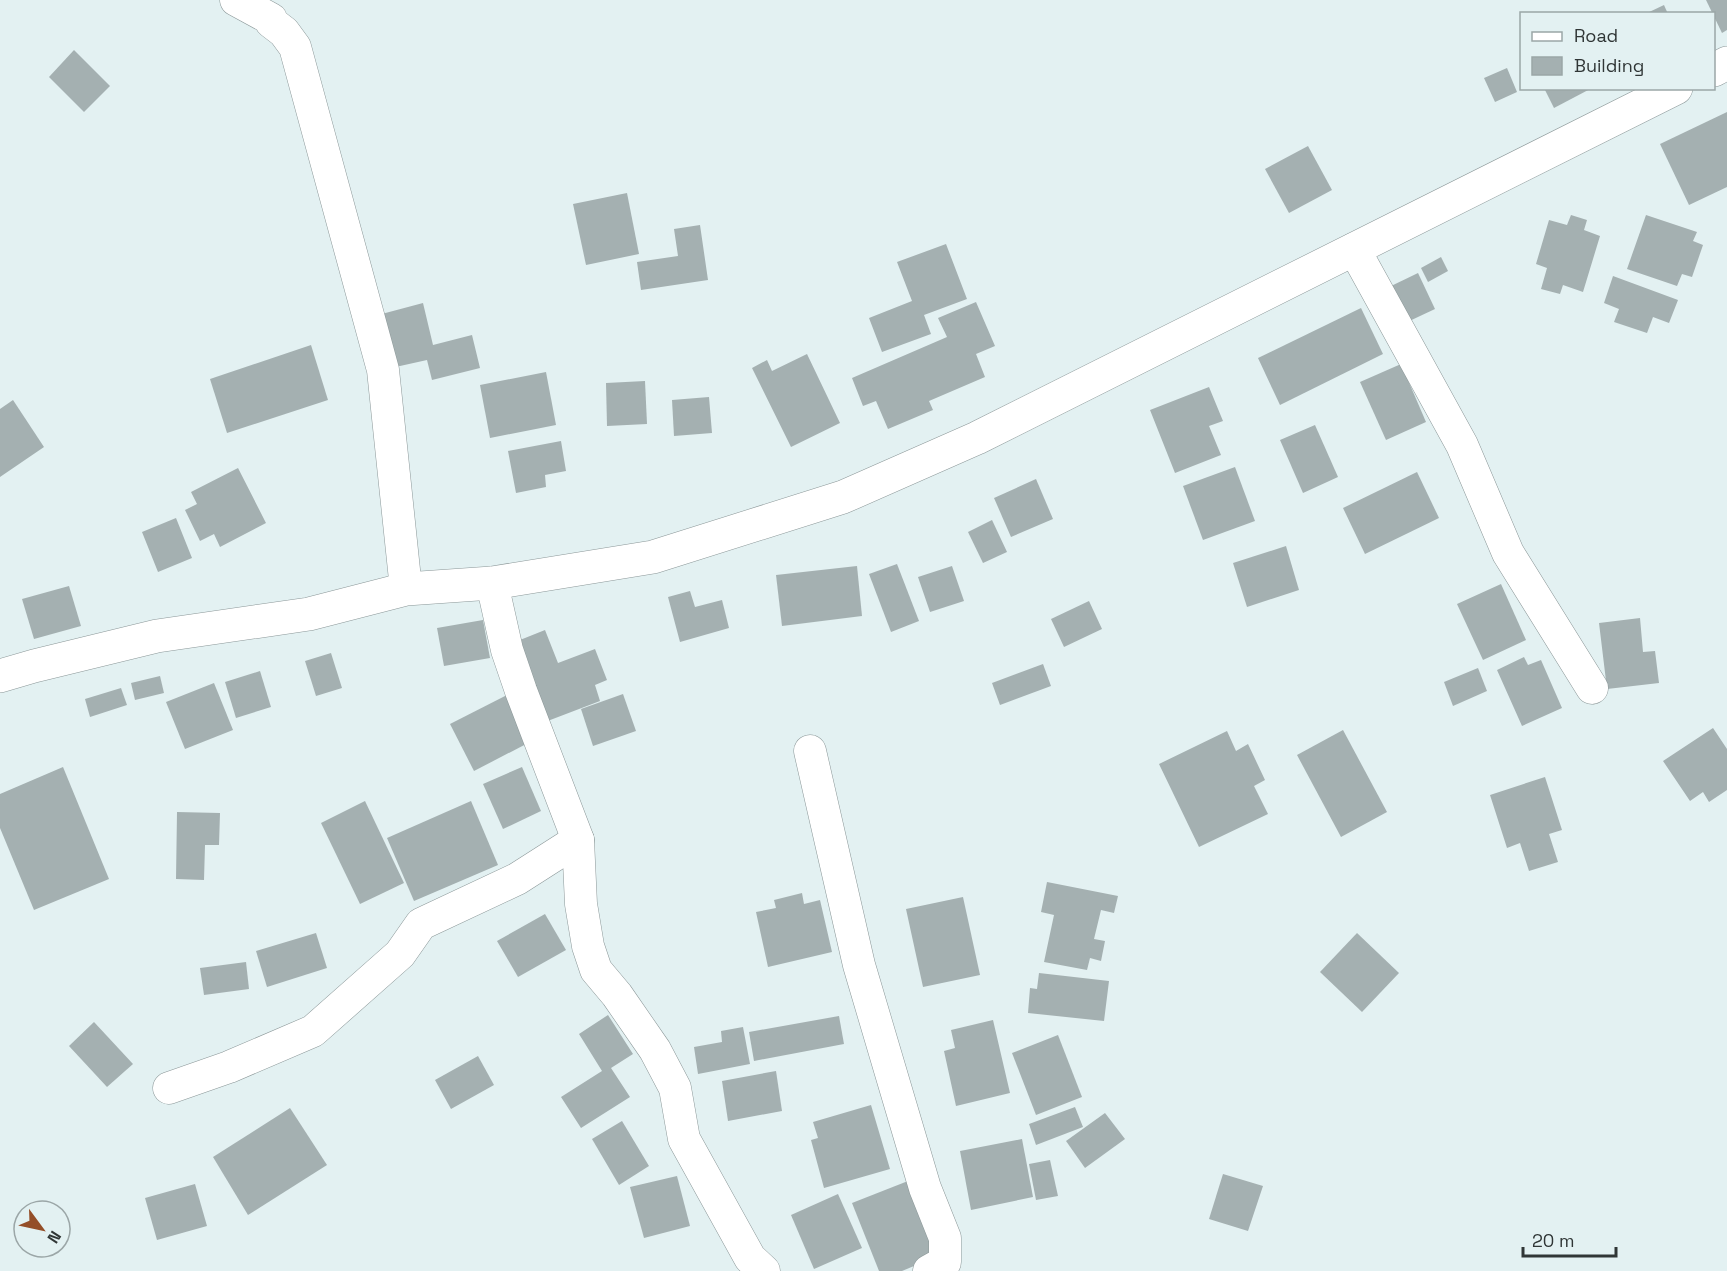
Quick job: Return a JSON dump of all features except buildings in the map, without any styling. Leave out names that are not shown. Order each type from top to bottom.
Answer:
[{"type":"main road","points":[[0,676],[158,636],[309,614],[406,589],[492,583],[653,557],[843,497],[977,438],[1672,90]]},
{"type":"street","points":[[236,0],[272,9],[271,22],[284,32],[295,47],[383,370],[406,589]]},
{"type":"street","points":[[1354,249],[1462,445],[1508,554],[1592,688]]},
{"type":"street","points":[[492,583],[511,660],[578,840],[581,904],[588,946],[596,970],[656,1050],[675,1088],[684,1139],[750,1258],[764,1271]]},
{"type":"street","points":[[810,751],[859,965],[925,1188],[945,1238],[945,1262],[928,1271]]},
{"type":"street","points":[[169,1088],[229,1067],[313,1031],[400,954],[421,924],[517,879],[578,840]]}]
